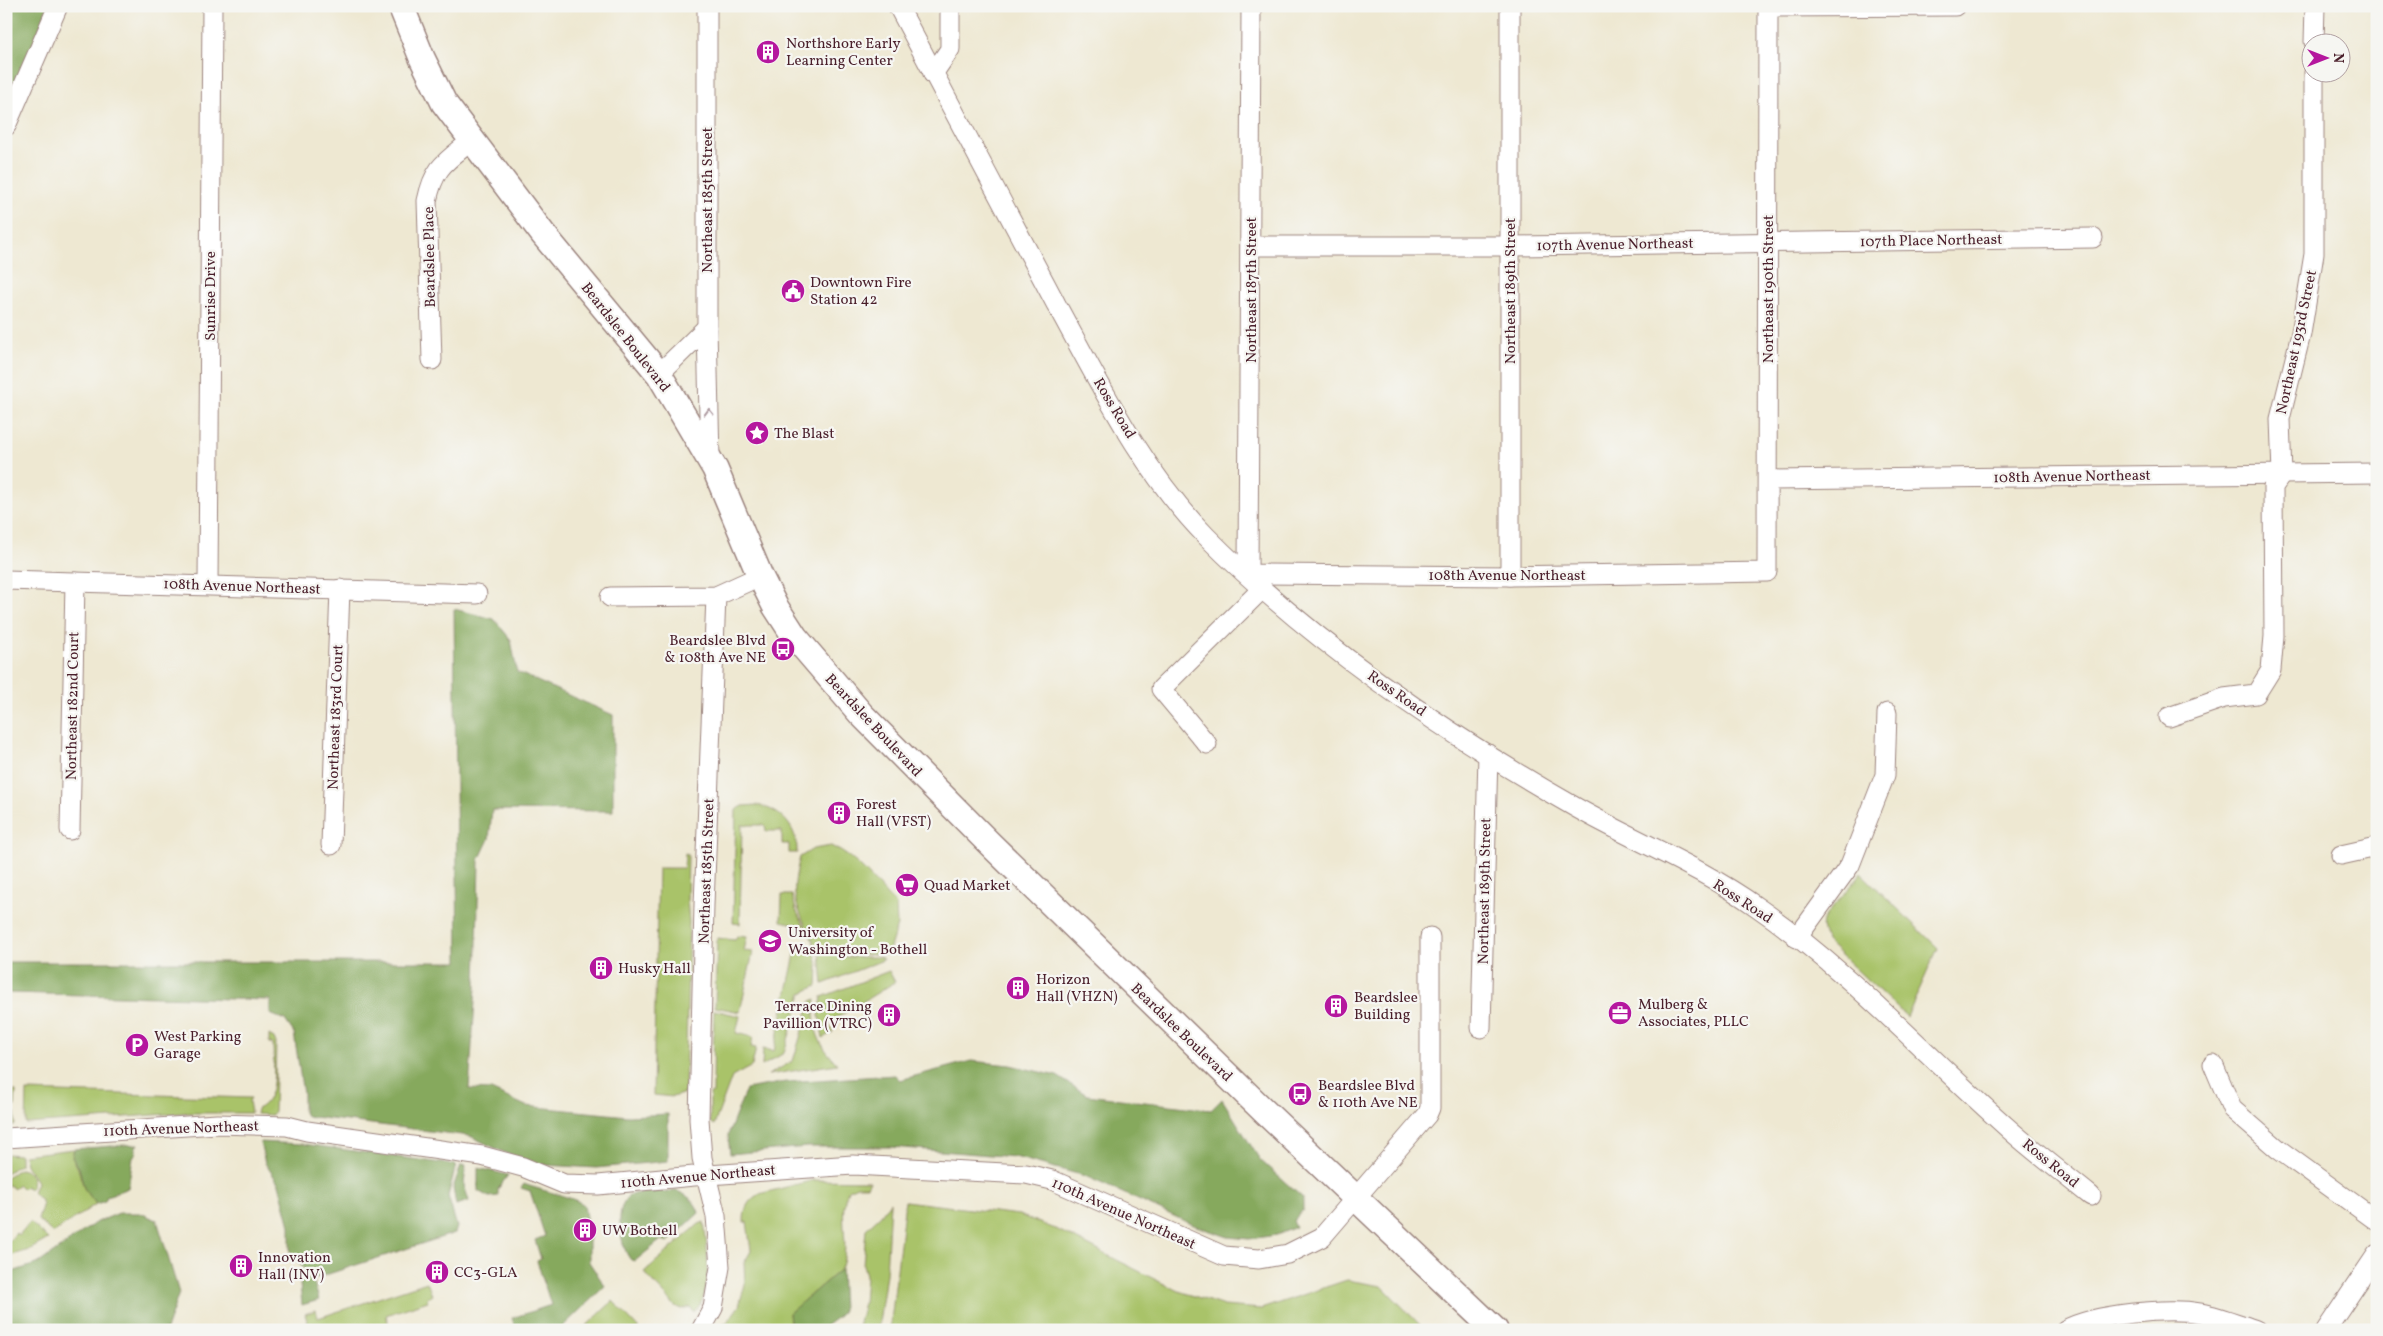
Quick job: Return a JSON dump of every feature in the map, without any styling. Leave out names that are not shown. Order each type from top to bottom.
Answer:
[{"type":"main road","name":"Beardslee Boulevard","points":[[401,6],[422,58],[444,103],[543,234],[659,374],[710,461],[760,576],[775,606],[796,637],[861,714],[1170,1020],[1495,1330]]},
{"type":"street","points":[[6,126],[58,6]]},
{"type":"street","name":"Sunrise Drive","points":[[208,585],[212,6]]},
{"type":"street","name":"Northeast 185th Street","points":[[707,6],[707,327],[710,461]]},
{"type":"street","name":"Ross Road","points":[[898,6],[1104,392],[1162,484],[1206,536],[1248,574],[1275,603],[1397,695],[1488,754],[1582,810],[1670,855],[1756,906],[1832,965],[2012,1131],[2091,1196]]},
{"type":"street","points":[[933,74],[950,50],[950,6]]},
{"type":"street","name":"Northeast 187th Street","points":[[1248,574],[1251,6]]},
{"type":"street","name":"Northeast 189th Street","points":[[1510,6],[1510,576]]},
{"type":"street","points":[[1768,7],[1955,6]]},
{"type":"street","points":[[2314,6],[2314,32]]},
{"type":"street","name":"Northeast 190th Street","points":[[1766,572],[1768,480],[1768,7]]},
{"type":"street","name":"Northeast 193rd Street","points":[[2169,717],[2224,698],[2256,694],[2271,670],[2274,636],[2273,487],[2282,474],[2280,419],[2301,334],[2314,254],[2314,82]]},
{"type":"street","name":"Beardslee Place","points":[[432,360],[427,201],[431,183],[438,169],[471,141]]},
{"type":"street","name":"107th Place Northeast","points":[[1768,242],[2093,238]]},
{"type":"street","name":"107th Avenue Northeast","points":[[1251,246],[1510,246],[1768,242]]},
{"type":"street","points":[[659,374],[707,327]]},
{"type":"street","name":"108th Avenue Northeast","points":[[1768,480],[2377,473]]},
{"type":"street","name":"108th Avenue Northeast","points":[[1248,574],[1510,576],[1766,572]]},
{"type":"street","points":[[610,597],[716,596],[760,576]]},
{"type":"street","name":"108th Avenue Northeast","points":[[6,580],[477,594]]},
{"type":"street","name":"Northeast 182nd Court","points":[[70,830],[75,582]]},
{"type":"street","name":"Northeast 183rd Court","points":[[331,845],[340,589]]},
{"type":"street","points":[[1207,744],[1161,688],[1262,589]]},
{"type":"street","name":"Northeast 185th Street","points":[[701,1330],[713,1308],[720,1267],[716,1216],[702,1158],[699,1090],[716,596]]},
{"type":"street","points":[[1797,938],[1850,865],[1886,775],[1887,713]]},
{"type":"street","name":"Northeast 189th Street","points":[[1481,1028],[1488,754]]},
{"type":"street","points":[[2341,855],[2377,847]]},
{"type":"street","name":"110th Avenue Northeast","points":[[6,1138],[181,1125],[286,1126],[307,1131],[482,1156],[523,1168],[564,1184],[598,1185],[853,1165],[1026,1174],[1052,1180],[1224,1256],[1259,1259],[1288,1254],[1322,1237],[1417,1129],[1430,1108],[1430,937]]},
{"type":"street","points":[[2213,1064],[2232,1109],[2278,1148],[2377,1220]]},
{"type":"street","points":[[2326,1330],[2377,1254]]},
{"type":"street","points":[[2065,1330],[2097,1319],[2146,1312],[2200,1313],[2256,1330]]},
{"type":"green space","points":[[6,6],[48,6],[6,115]]},
{"type":"green space","points":[[454,609],[494,619],[511,640],[517,672],[613,715],[613,811],[492,810],[489,839],[479,860],[476,987],[469,1089],[491,1090],[526,1106],[628,1116],[668,1114],[668,1161],[596,1168],[528,1164],[470,1136],[306,1116],[303,1110],[303,1094],[294,1033],[285,1020],[270,1014],[270,1000],[6,993],[6,962],[458,962]]},
{"type":"green space","points":[[757,805],[774,811],[787,821],[795,836],[797,853],[789,853],[789,844],[782,844],[782,831],[766,831],[765,825],[742,825],[740,924],[733,923],[736,810],[743,806]]},
{"type":"green space","points":[[831,846],[858,864],[896,905],[897,925],[888,954],[851,953],[815,946],[797,903],[795,884],[800,857],[813,849]]},
{"type":"green space","points":[[685,853],[688,854],[687,900],[689,922],[685,1093],[673,1097],[653,1095],[658,868],[684,868]]},
{"type":"green space","points":[[1861,873],[1938,948],[1907,1017],[1826,941],[1822,926],[1825,917]]},
{"type":"green space","points":[[782,895],[792,895],[796,910],[806,929],[800,929],[800,925],[781,921]]},
{"type":"green space","points":[[737,936],[747,937],[744,951],[753,952],[740,1012],[715,1007],[717,938],[735,940]]},
{"type":"green space","points":[[797,945],[814,948],[818,966],[817,986],[802,993],[784,1053],[762,1066],[763,1049],[774,1051]]},
{"type":"green space","points":[[822,950],[846,957],[881,957],[883,960],[823,984],[820,953]]},
{"type":"green space","points":[[889,971],[895,982],[828,1023],[833,1032],[823,1038],[819,1015],[822,997]]},
{"type":"green space","points":[[816,999],[814,1013],[817,1033],[828,1054],[837,1064],[768,1075],[793,1061],[811,1001]]},
{"type":"green space","points":[[714,1010],[740,1016],[736,1033],[753,1037],[751,1047],[756,1048],[752,1066],[732,1077],[714,1125],[710,1122],[710,1094],[713,1093]]},
{"type":"green space","points":[[269,1035],[274,1038],[276,1043],[274,1111],[272,1115],[256,1114],[257,1109],[269,1098],[272,1089],[274,1071],[273,1044],[269,1043]]},
{"type":"green space","points":[[971,1061],[1010,1065],[1057,1076],[1087,1095],[1211,1110],[1222,1099],[1260,1160],[1303,1198],[1303,1210],[1293,1221],[1296,1227],[1277,1235],[1249,1239],[1228,1237],[1196,1226],[1085,1176],[1015,1157],[891,1147],[807,1147],[730,1154],[728,1135],[746,1089],[786,1082],[895,1075],[900,1080]]},
{"type":"green space","points":[[12,1091],[16,1091],[15,1106],[13,1106],[15,1125],[6,1126],[6,1097],[12,1097]]},
{"type":"green space","points":[[27,1091],[251,1098],[249,1101],[251,1113],[182,1113],[26,1124]]},
{"type":"green space","points":[[260,1142],[303,1144],[456,1165],[448,1196],[457,1227],[455,1233],[313,1279],[319,1300],[302,1305],[300,1284],[304,1269],[290,1252],[290,1226],[279,1184],[265,1163]]},
{"type":"green space","points":[[138,1144],[135,1148],[136,1153],[133,1157],[128,1188],[107,1196],[105,1201],[96,1204],[84,1188],[79,1168],[72,1157],[74,1149]]},
{"type":"green space","points":[[74,1149],[72,1157],[78,1168],[84,1188],[96,1204],[53,1233],[38,1220],[43,1203],[33,1192],[37,1182],[26,1165],[24,1155]]},
{"type":"green space","points":[[6,1154],[20,1155],[20,1165],[6,1173]]},
{"type":"green space","points":[[461,1165],[466,1166],[464,1185],[469,1201],[456,1205],[453,1188]]},
{"type":"green space","points":[[478,1168],[508,1175],[498,1189],[498,1196],[489,1197],[478,1191]]},
{"type":"green space","points":[[20,1169],[30,1174],[32,1186],[29,1189],[26,1186],[23,1189],[18,1184],[14,1189],[9,1185],[6,1187],[6,1177]]},
{"type":"green space","points":[[814,1180],[870,1181],[867,1186],[857,1186],[848,1190],[844,1210],[845,1249],[841,1269],[789,1313],[791,1330],[717,1330],[728,1321],[739,1306],[745,1284],[744,1263],[751,1251],[747,1222],[744,1222],[749,1203],[759,1194]]},
{"type":"green space","points":[[524,1184],[573,1199],[584,1205],[587,1223],[582,1224],[584,1237],[589,1237],[589,1262],[605,1286],[559,1330],[516,1330],[512,1318],[551,1305],[537,1261],[541,1259],[535,1240],[545,1236],[530,1191],[521,1188]]},
{"type":"green space","points":[[676,1191],[690,1199],[696,1205],[699,1213],[668,1242],[661,1240],[635,1261],[631,1260],[624,1246],[620,1225],[622,1206],[626,1198],[638,1193]]},
{"type":"green space","points":[[905,1201],[1019,1215],[1058,1230],[1176,1290],[1224,1306],[1261,1309],[1347,1280],[1382,1286],[1425,1330],[890,1330]]},
{"type":"green space","points":[[890,1202],[886,1274],[878,1330],[857,1330],[864,1303],[866,1275],[863,1265],[866,1229],[881,1215]]},
{"type":"green space","points":[[119,1213],[140,1213],[157,1220],[179,1293],[166,1330],[6,1330],[6,1274],[39,1263],[95,1223]]},
{"type":"green space","points":[[30,1222],[48,1239],[29,1250],[6,1257],[6,1245],[16,1233],[19,1235]]},
{"type":"green space","points":[[704,1222],[708,1270],[704,1295],[700,1305],[693,1312],[691,1307],[681,1309],[675,1306],[644,1272],[699,1224]]},
{"type":"green space","points":[[841,1269],[843,1310],[839,1316],[820,1330],[791,1330],[789,1313]]},
{"type":"green space","points":[[427,1282],[432,1295],[427,1297],[428,1301],[386,1315],[390,1330],[310,1330],[305,1314],[316,1310],[318,1318]]},
{"type":"green space","points":[[613,1301],[640,1330],[582,1330]]},
{"type":"place","name":"Northshore Early Learning Center","points":[[768,52]]},
{"type":"place","name":"Downtown Fire Station 42","points":[[793,291]]},
{"type":"place","name":"The Blast","points":[[757,433]]},
{"type":"place","name":"Beardslee Blvd & 108th Ave NE","points":[[783,649]]},
{"type":"place","name":"Forest Hall (VFST)","points":[[839,813]]},
{"type":"place","name":"Quad Market","points":[[907,885]]},
{"type":"place","name":"University of Washington - Bothell","points":[[770,941]]},
{"type":"place","name":"Husky Hall","points":[[601,968]]},
{"type":"place","name":"Horizon Hall (VHZN)","points":[[1018,988]]},
{"type":"place","name":"Beardslee Building","points":[[1336,1006]]},
{"type":"place","name":"Mulberg & Associates, PLLC","points":[[1620,1013]]},
{"type":"place","name":"Terrace Dining Pavillion (VTRC)","points":[[889,1015]]},
{"type":"place","name":"West Parking Garage","points":[[137,1045]]},
{"type":"place","name":"Beardslee Blvd & 110th Ave NE","points":[[1300,1094]]},
{"type":"place","name":"UW Bothell","points":[[585,1230]]},
{"type":"place","name":"Innovation Hall (INV)","points":[[241,1266]]},
{"type":"place","name":"CC3-GLA","points":[[437,1272]]}]
